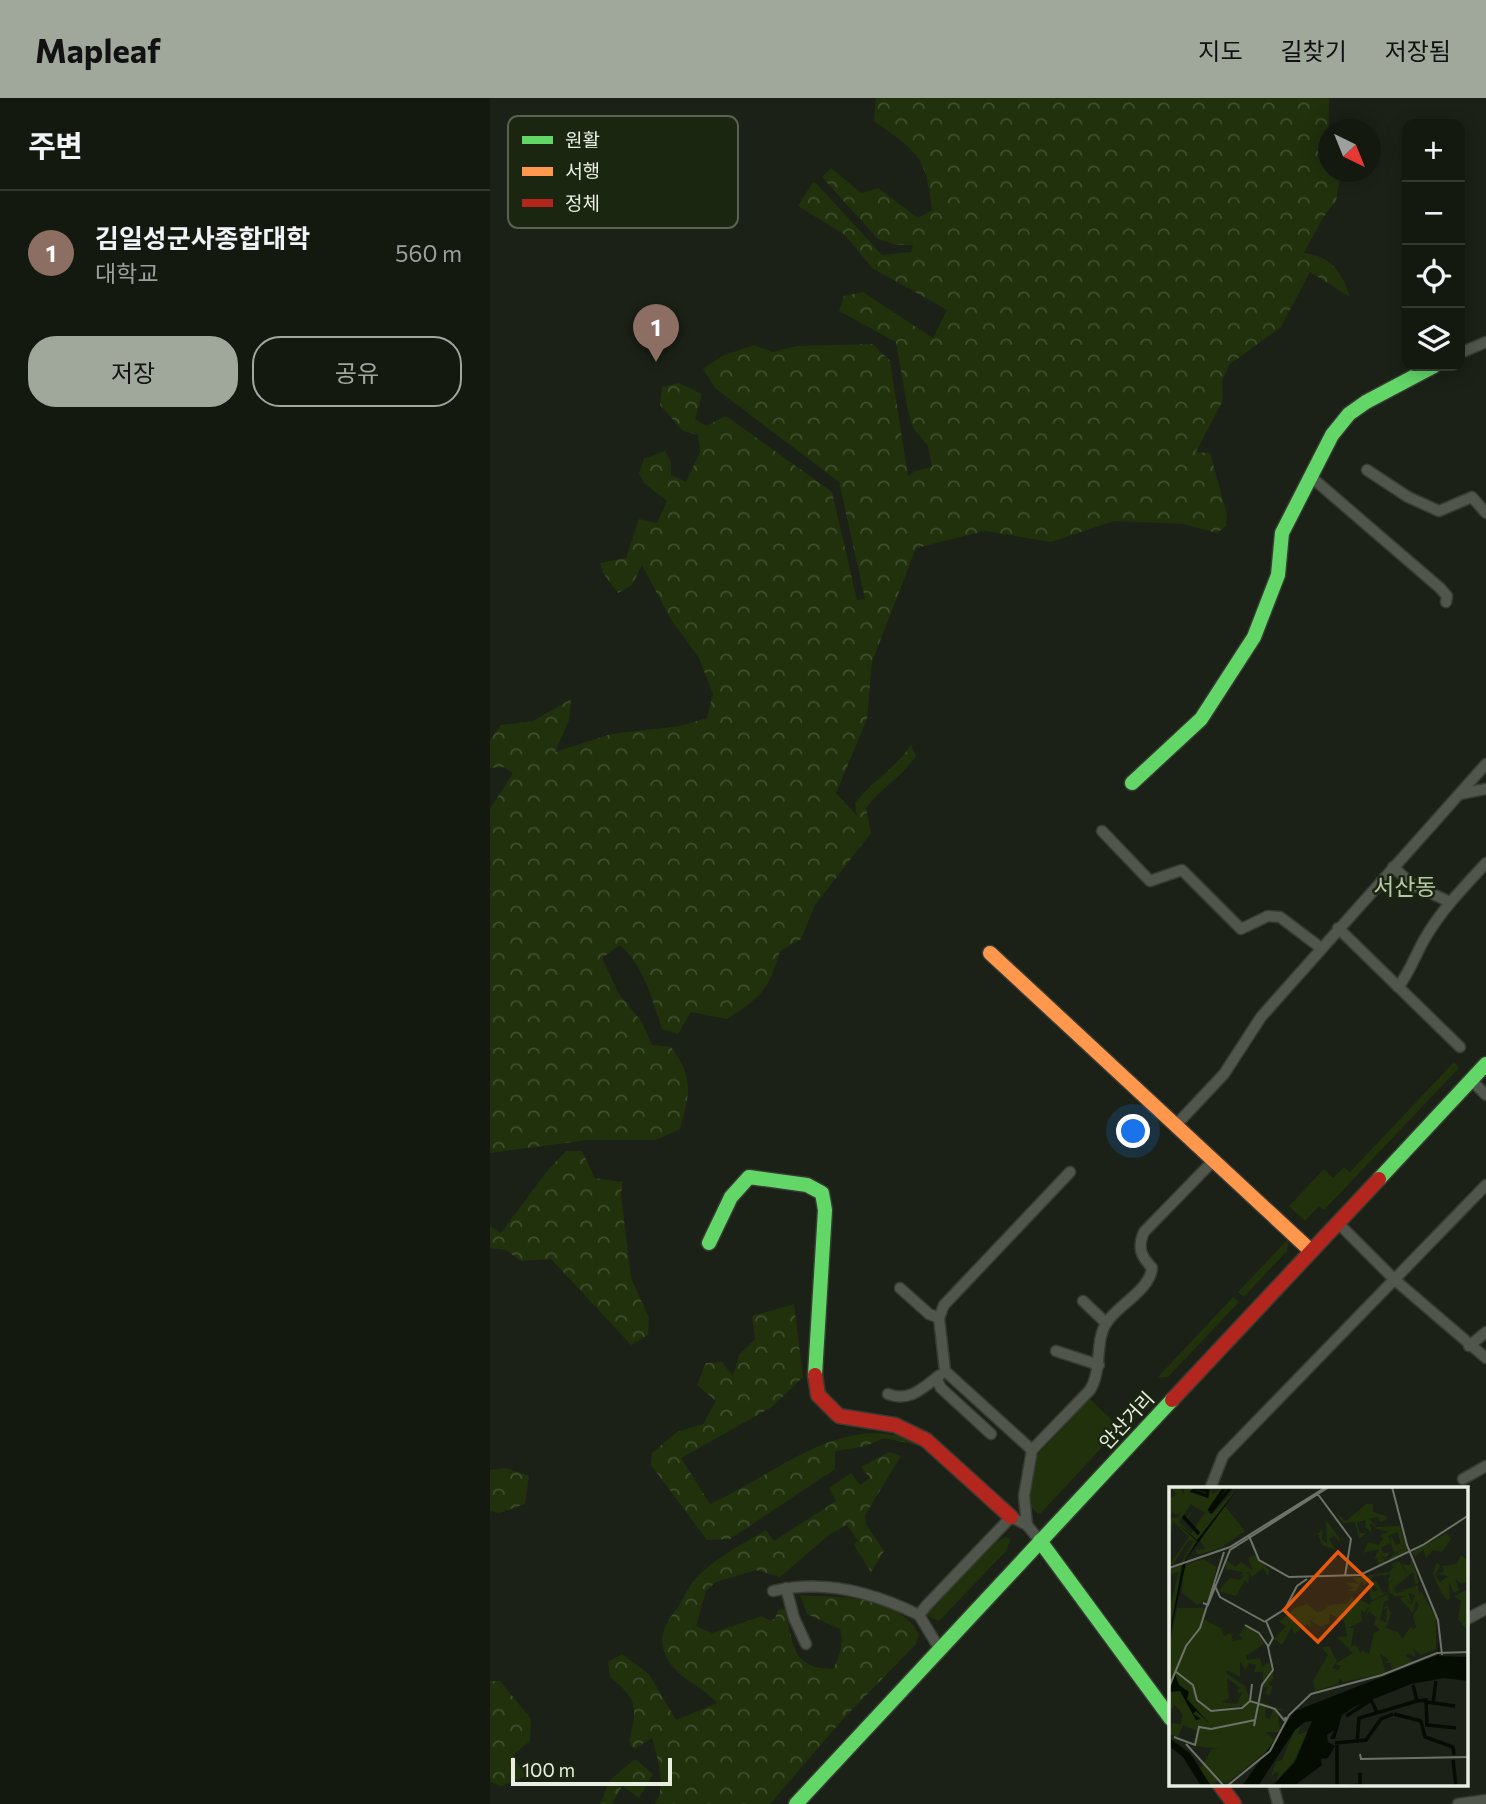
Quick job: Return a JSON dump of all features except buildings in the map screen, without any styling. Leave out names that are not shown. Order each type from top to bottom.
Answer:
[{"type":"street","points":[[1465,351],[1486,342]]},
{"type":"street","points":[[1132,783],[1201,719],[1254,637],[1278,575],[1282,533],[1332,436],[1349,414],[1366,402],[1425,371]]},
{"type":"street","points":[[1367,470],[1408,497],[1439,511],[1446,511],[1472,497],[1486,513]]},
{"type":"street","points":[[1310,476],[1440,588],[1447,596],[1446,602]]},
{"type":"street","points":[[1176,1125],[1224,1074],[1261,1017],[1486,764]]},
{"type":"street","points":[[1460,794],[1486,789]]},
{"type":"street","points":[[1102,831],[1150,881],[1182,870],[1241,929],[1268,916],[1280,917],[1321,948]]},
{"type":"street","points":[[1398,987],[1409,974],[1427,935],[1450,902],[1486,863]]},
{"type":"street","points":[[1393,867],[1413,885],[1450,902]]},
{"type":"street","points":[[1338,928],[1460,1047]]},
{"type":"street","points":[[990,953],[1310,1250]]},
{"type":"street","name":"안산거리","points":[[796,1804],[1310,1250],[1486,1065]]},
{"type":"street","points":[[1471,1080],[1486,1095]]},
{"type":"street","points":[[1027,1525],[1024,1496],[1032,1450],[1090,1390],[1096,1380],[1106,1323],[1152,1274],[1152,1268],[1141,1255],[1140,1247],[1149,1225],[1214,1160]]},
{"type":"street","points":[[991,1434],[941,1388],[939,1318],[944,1305],[1070,1171]]},
{"type":"street","points":[[709,1243],[731,1197],[749,1177],[807,1185],[822,1194],[825,1210],[815,1373],[818,1395],[839,1416],[895,1425],[926,1440],[1011,1517],[1027,1525],[1169,1716]]},
{"type":"street","points":[[1211,1487],[1223,1457],[1486,1185]]},
{"type":"street","points":[[1337,1222],[1395,1280],[1486,1358]]},
{"type":"street","points":[[900,1288],[929,1314],[939,1318]]},
{"type":"street","points":[[1083,1301],[1106,1323]]},
{"type":"street","points":[[1469,1346],[1486,1332]]},
{"type":"street","points":[[1056,1351],[1098,1365]]},
{"type":"street","points":[[888,1394],[898,1398],[914,1395],[941,1375]]},
{"type":"street","points":[[941,1375],[1032,1450]]},
{"type":"street","points":[[1464,1479],[1486,1466]]},
{"type":"street","points":[[919,1615],[1011,1517]]},
{"type":"street","points":[[773,1591],[824,1586],[877,1596],[919,1615],[939,1648]]},
{"type":"street","points":[[786,1588],[794,1618],[806,1644]]},
{"type":"street","points":[[1468,1618],[1486,1609]]},
{"type":"street","points":[[1221,1786],[1234,1804]]},
{"type":"street","points":[[1273,1786],[1278,1804]]},
{"type":"street","points":[[1458,1804],[1486,1800]]},
{"type":"green space","points":[[876,98],[1329,98],[1329,119],[1318,119],[1318,182],[1339,182],[1336,201],[1322,219],[1304,253],[1321,258],[1334,267],[1350,297],[1310,272],[1281,327],[1230,364],[1222,381],[1223,400],[1196,452],[1210,453],[1227,514],[1226,526],[1217,533],[1183,524],[1114,521],[1051,542],[985,531],[916,548],[872,662],[867,719],[836,793],[857,816],[855,803],[911,745],[916,756],[866,808],[871,833],[815,905],[801,939],[780,951],[772,975],[762,991],[727,1019],[691,1012],[678,1034],[662,1029],[641,973],[620,945],[602,958],[619,994],[642,1022],[652,1045],[671,1047],[684,1068],[688,1096],[680,1129],[656,1140],[588,1140],[490,1153],[490,809],[513,773],[503,767],[490,768],[490,740],[501,725],[533,721],[571,699],[569,720],[555,752],[611,734],[680,726],[707,718],[713,694],[699,658],[670,618],[642,565],[632,585],[618,593],[603,573],[600,563],[626,558],[639,519],[657,523],[667,501],[644,483],[639,473],[644,459],[665,451],[671,462],[671,475],[686,482],[700,452],[698,435],[683,431],[660,405],[662,387],[679,383],[702,394],[695,419],[706,426],[726,416],[832,492],[857,600],[865,599],[839,482],[715,388],[703,369],[722,356],[754,345],[773,352],[797,346],[873,344],[890,361],[908,476],[915,471],[932,467],[928,446],[913,428],[908,411],[896,342],[839,311],[844,296],[863,292],[933,338],[947,310],[872,268],[845,235],[798,206],[813,182],[816,183],[882,255],[911,252],[913,245],[896,245],[878,239],[822,177],[831,168],[861,193],[878,188],[918,218],[932,210],[927,178],[917,156],[874,121]]},
{"type":"green space","points":[[1454,1062],[1459,1068],[1324,1210],[1319,1206],[1305,1221],[1289,1206],[1324,1169],[1333,1178],[1344,1167],[1350,1172]]},
{"type":"green space","points":[[566,1151],[582,1151],[595,1178],[623,1182],[621,1194],[631,1278],[649,1318],[648,1335],[631,1345],[551,1259],[521,1261],[506,1250],[490,1248],[490,1226],[501,1233],[547,1171]]},
{"type":"green space","points":[[1289,1238],[1287,1251],[1244,1297],[1238,1292]]},
{"type":"green space","points":[[1233,1297],[1239,1302],[1168,1377],[1157,1378]]},
{"type":"green space","points":[[794,1304],[803,1377],[772,1407],[681,1458],[710,1504],[815,1448],[842,1438],[870,1433],[898,1436],[927,1447],[884,1438],[866,1446],[835,1451],[835,1469],[730,1539],[707,1540],[651,1465],[652,1453],[677,1432],[703,1424],[716,1401],[697,1385],[706,1363],[722,1362],[733,1376],[739,1355],[755,1339],[752,1316]]},
{"type":"green space","points":[[1090,1399],[1120,1428],[1040,1514],[1037,1513],[1027,1503],[1037,1455]]},
{"type":"green space","points":[[889,1452],[901,1456],[865,1515],[866,1524],[884,1551],[871,1572],[854,1545],[858,1541],[847,1525],[830,1534],[780,1577],[756,1570],[716,1582],[706,1591],[696,1626],[712,1633],[762,1616],[769,1620],[775,1619],[778,1610],[785,1609],[793,1643],[801,1659],[819,1668],[833,1669],[841,1650],[840,1629],[807,1614],[800,1595],[850,1598],[896,1611],[909,1621],[919,1634],[916,1644],[842,1720],[770,1804],[655,1804],[659,1797],[661,1781],[652,1738],[634,1749],[629,1742],[633,1705],[626,1692],[610,1677],[608,1662],[622,1654],[649,1674],[676,1720],[717,1703],[670,1664],[663,1649],[667,1624],[692,1582],[714,1562],[766,1530],[774,1541],[836,1501],[829,1488],[851,1473],[860,1485],[870,1478],[861,1467]]},
{"type":"green space","points":[[506,1468],[529,1476],[525,1504],[499,1513],[490,1511],[490,1470]]},
{"type":"green space","points":[[1006,1537],[1011,1539],[1006,1551],[939,1621],[927,1616],[928,1611],[990,1545]]},
{"type":"green space","points":[[490,1681],[500,1681],[531,1719],[530,1741],[513,1755],[525,1776],[502,1786],[490,1782]]},
{"type":"green space","points":[[635,1759],[653,1774],[639,1798],[622,1786],[612,1804],[600,1804],[610,1780]]},
{"type":"traffic: fast","points":[[1132,783],[1201,719],[1254,637],[1278,575],[1282,533],[1332,435],[1349,414],[1366,402],[1425,371]]},
{"type":"traffic: fast","points":[[1379,1179],[1486,1064]]},
{"type":"traffic: fast","points":[[709,1243],[731,1197],[749,1177],[807,1185],[822,1193],[825,1210],[815,1375]]},
{"type":"traffic: fast","points":[[796,1804],[1172,1400]]},
{"type":"traffic: fast","points":[[1040,1541],[1169,1716]]},
{"type":"traffic: slow","points":[[990,953],[1310,1250]]},
{"type":"traffic: jam","points":[[1172,1400],[1379,1179]]},
{"type":"traffic: jam","points":[[815,1375],[818,1395],[839,1416],[895,1425],[926,1440],[1011,1517]]},
{"type":"traffic: jam","points":[[1221,1786],[1234,1804]]},
{"type":"place","name":"김일성군사종합대학","points":[[656,362]]},
{"type":"district","name":"서산동","points":[[1405,886]]}]
